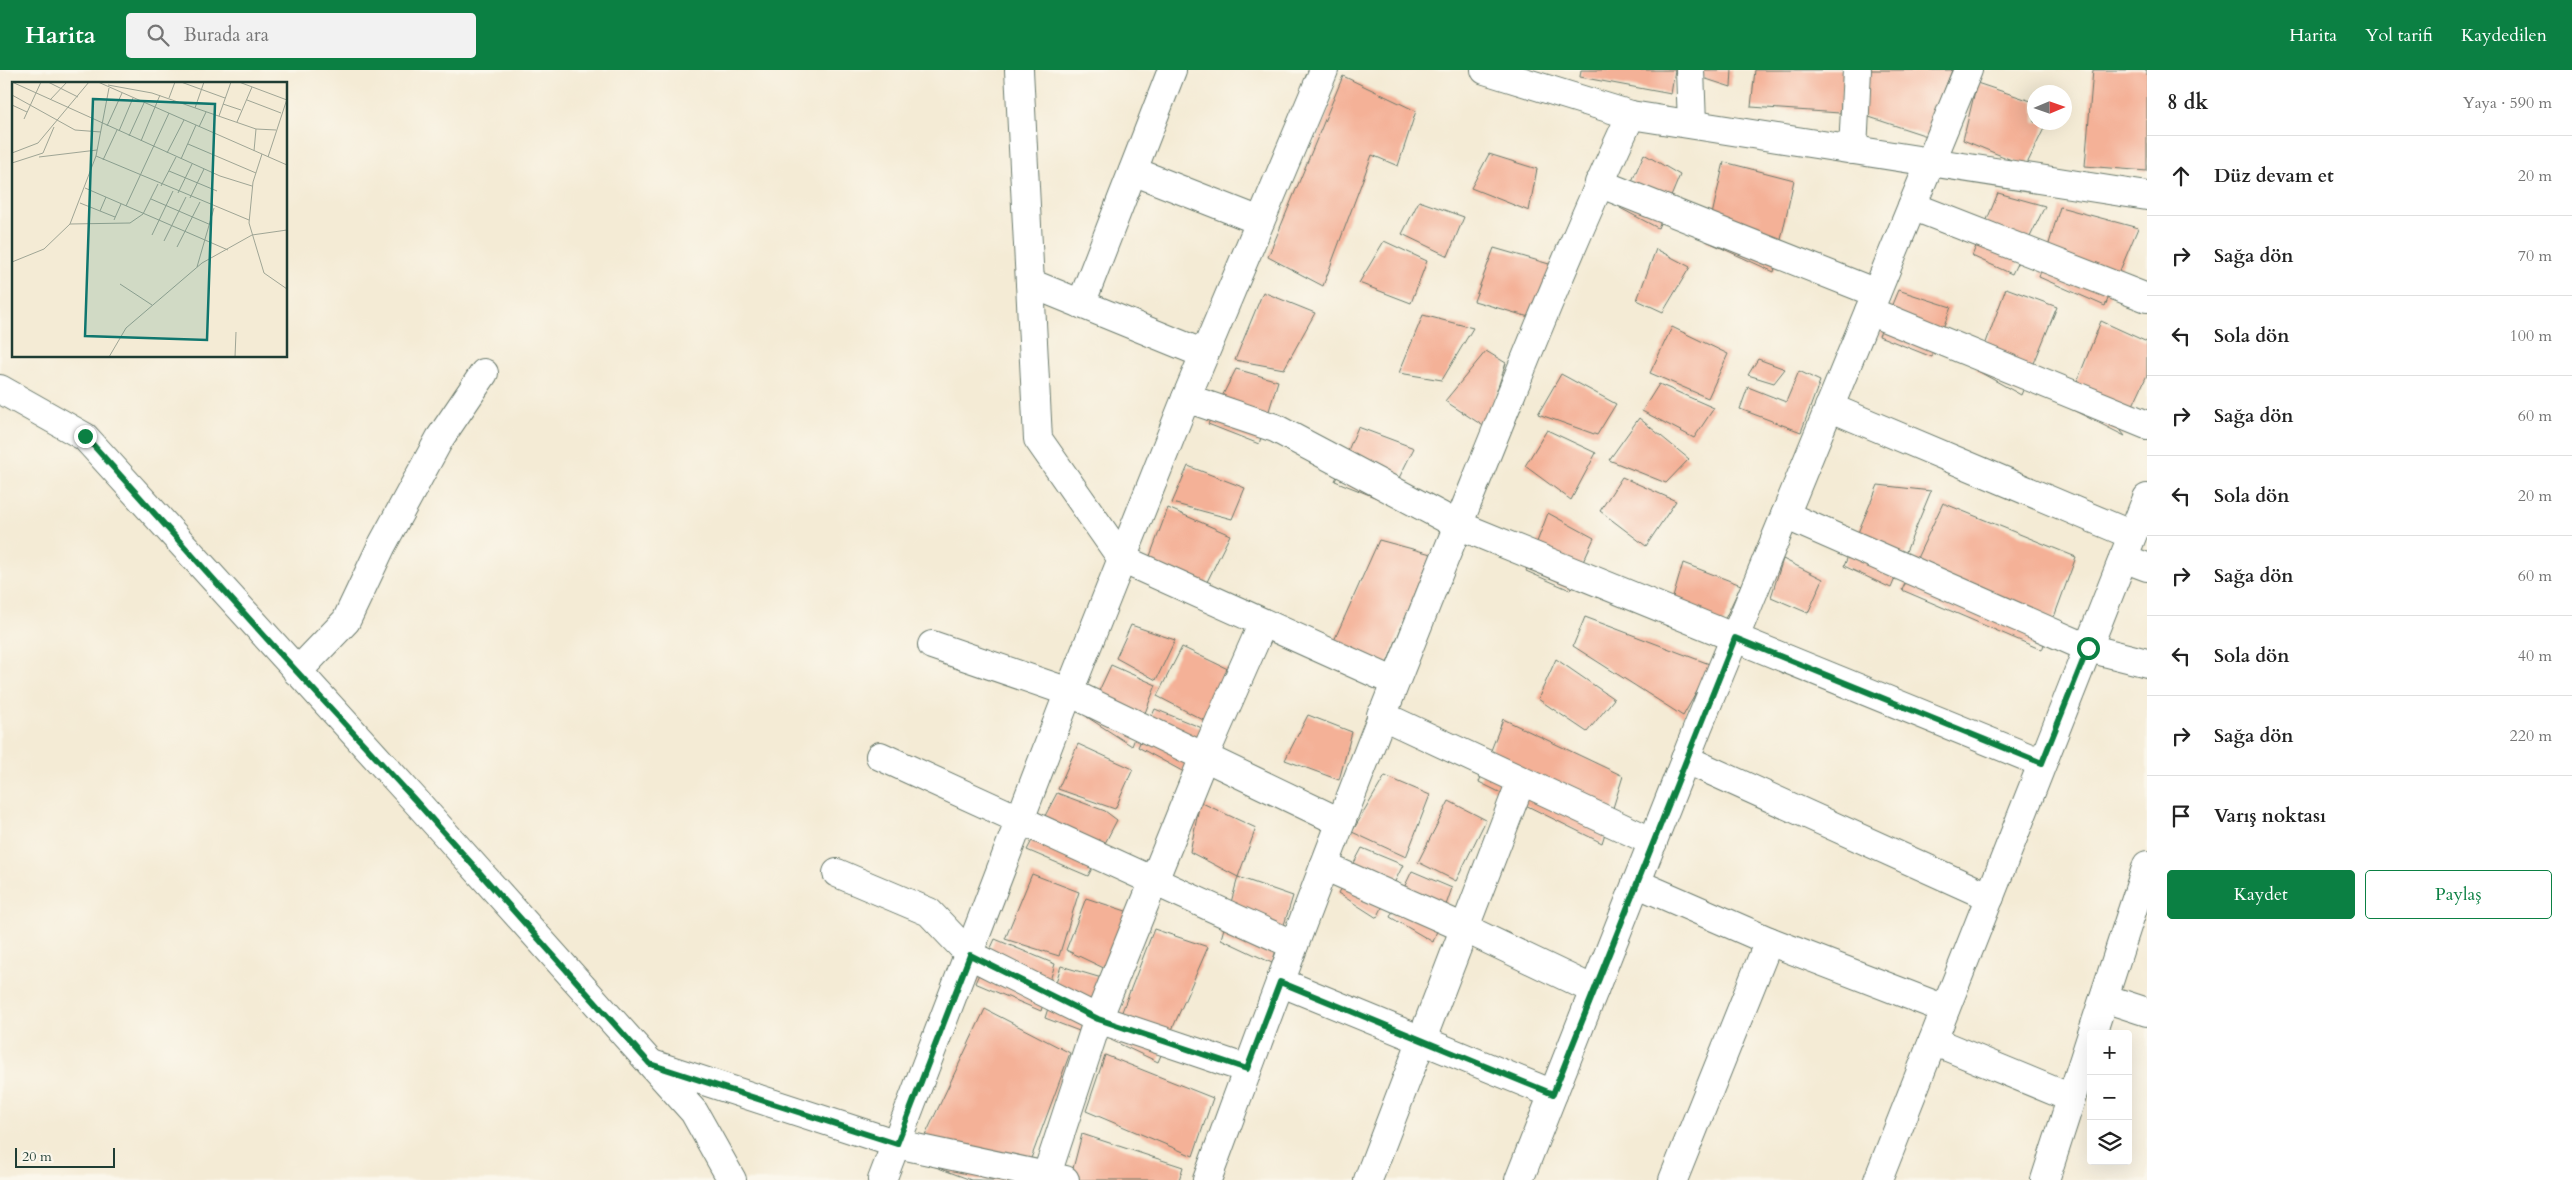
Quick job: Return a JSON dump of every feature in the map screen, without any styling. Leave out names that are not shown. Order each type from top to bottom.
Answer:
[{"type":"street","points":[[1018,70],[1038,439],[1122,559],[1395,682]]},
{"type":"street","points":[[1081,304],[1172,70]]},
{"type":"street","points":[[882,1180],[970,955],[1069,692],[1186,398],[1324,70]]},
{"type":"street","points":[[1486,70],[1631,115],[2147,196]]},
{"type":"street","points":[[1690,70],[1692,124]]},
{"type":"street","points":[[1853,150],[1857,70]]},
{"type":"street","points":[[1519,1180],[1685,760],[1968,70]]},
{"type":"street","points":[[1207,1180],[1340,822],[1395,682],[1599,182],[1631,115]]},
{"type":"street","points":[[1133,171],[1260,221]]},
{"type":"street","points":[[1599,182],[2147,425]]},
{"type":"street","points":[[1912,206],[2147,298]]},
{"type":"street","points":[[1030,284],[1204,354]]},
{"type":"street","points":[[296,672],[346,621],[382,545],[440,438],[484,373]]},
{"type":"street","points":[[0,389],[85,436],[694,1112],[732,1180]]},
{"type":"street","points":[[1186,398],[1276,428],[1458,525],[2042,763]]},
{"type":"street","points":[[1830,407],[2134,554]]},
{"type":"street","points":[[1878,1180],[2088,648],[2134,554],[2147,498]]},
{"type":"street","points":[[1785,514],[2088,648],[2147,663]]},
{"type":"street","points":[[650,1064],[897,1144],[1056,1179],[1098,1019],[1204,757],[1263,623]]},
{"type":"street","points":[[932,645],[1069,692],[1340,822]]},
{"type":"street","points":[[1382,716],[1653,842]]},
{"type":"street","points":[[880,756],[1294,945]]},
{"type":"street","points":[[1685,760],[1990,897]]},
{"type":"street","points":[[1368,1180],[1521,781]]},
{"type":"street","points":[[2093,1030],[2147,865]]},
{"type":"street","points":[[1324,866],[1464,928],[1594,990]]},
{"type":"street","points":[[837,873],[929,912],[970,955],[1098,1019],[1247,1069]]},
{"type":"street","points":[[1636,883],[1769,941],[1945,1009]]},
{"type":"street","points":[[1673,1180],[1769,941]]},
{"type":"street","points":[[1280,982],[1553,1094]]},
{"type":"street","points":[[2104,998],[2147,1012]]},
{"type":"street","points":[[1933,1041],[2070,1098]]},
{"type":"street","points":[[2045,1180],[2087,1047]]},
{"type":"building","points":[[1581,70],[1675,70],[1671,94],[1580,77]]},
{"type":"building","points":[[1701,70],[1732,70],[1731,87],[1700,77]]},
{"type":"building","points":[[1755,70],[1845,70],[1840,113],[1751,107]]},
{"type":"building","points":[[1866,70],[1952,70],[1927,136],[1863,115]]},
{"type":"building","points":[[2093,70],[2147,70],[2147,171],[2085,166]]},
{"type":"building","points":[[1343,76],[1416,111],[1398,166],[1372,155],[1323,286],[1268,257]]},
{"type":"building","points":[[1977,83],[2027,100],[2027,130],[2043,130],[2026,166],[1963,140]]},
{"type":"building","points":[[1489,154],[1537,169],[1529,211],[1471,188]]},
{"type":"building","points":[[1644,154],[1680,175],[1658,228],[1620,208]]},
{"type":"building","points":[[1724,162],[1794,180],[1774,272],[1706,241]]},
{"type":"building","points":[[1998,193],[2045,206],[2012,274],[1972,256]]},
{"type":"building","points":[[1419,201],[1464,217],[1448,256],[1402,234]]},
{"type":"building","points":[[2060,207],[2138,228],[2105,306],[2039,277]]},
{"type":"building","points":[[1384,241],[1427,261],[1411,303],[1359,283]]},
{"type":"building","points":[[1494,248],[1556,266],[1529,317],[1474,301]]},
{"type":"building","points":[[1656,249],[1690,267],[1663,312],[1637,300]]},
{"type":"building","points":[[2006,288],[2057,307],[2021,395],[1976,370]]},
{"type":"building","points":[[1898,290],[1951,307],[1932,357],[1879,336]]},
{"type":"building","points":[[1263,292],[1315,313],[1284,369],[1235,360]]},
{"type":"building","points":[[1423,315],[1473,328],[1442,380],[1399,373]]},
{"type":"building","points":[[2101,321],[2147,342],[2147,375],[2121,431],[2125,436],[2067,407]]},
{"type":"building","points":[[1672,327],[1728,354],[1708,398],[1650,373]]},
{"type":"building","points":[[1486,351],[1506,363],[1485,427],[1445,401]]},
{"type":"building","points":[[1758,359],[1785,369],[1774,383],[1748,375]]},
{"type":"building","points":[[1236,369],[1278,381],[1259,444],[1208,424]]},
{"type":"building","points":[[1799,371],[1820,381],[1801,432],[1740,409],[1748,387],[1786,402]]},
{"type":"building","points":[[1561,374],[1616,404],[1597,435],[1538,414]]},
{"type":"building","points":[[1659,384],[1714,408],[1694,438],[1642,411]]},
{"type":"building","points":[[1639,418],[1689,459],[1666,483],[1609,460]]},
{"type":"building","points":[[1358,427],[1414,448],[1387,502],[1335,481]]},
{"type":"building","points":[[1547,430],[1596,453],[1571,500],[1525,466]]},
{"type":"building","points":[[1188,466],[1245,488],[1232,519],[1172,503]]},
{"type":"building","points":[[1622,477],[1676,501],[1646,546],[1600,511]]},
{"type":"building","points":[[1878,485],[1931,491],[1891,588],[1844,566]]},
{"type":"building","points":[[1943,503],[2076,557],[2042,650],[1902,590]]},
{"type":"building","points":[[1168,508],[1230,535],[1203,590],[1147,564]]},
{"type":"building","points":[[1548,513],[1594,538],[1570,590],[1526,571]]},
{"type":"building","points":[[1379,540],[1431,554],[1377,688],[1324,663]]},
{"type":"building","points":[[1783,559],[1823,579],[1808,613],[1771,597]]},
{"type":"building","points":[[1683,563],[1741,585],[1715,640],[1665,625]]},
{"type":"building","points":[[1585,617],[1712,665],[1683,716],[1573,646]]},
{"type":"building","points":[[1131,625],[1175,640],[1156,680],[1116,658]]},
{"type":"building","points":[[1182,647],[1234,672],[1211,724],[1157,696]]},
{"type":"building","points":[[1556,659],[1614,699],[1587,732],[1538,699]]},
{"type":"building","points":[[1111,665],[1156,685],[1132,746],[1087,717]]},
{"type":"building","points":[[1155,709],[1207,730],[1193,777],[1138,747]]},
{"type":"building","points":[[1308,715],[1352,732],[1339,780],[1285,760]]},
{"type":"building","points":[[1503,719],[1623,776],[1602,843],[1479,782]]},
{"type":"building","points":[[1078,744],[1133,769],[1115,809],[1058,789]]},
{"type":"building","points":[[1385,776],[1430,795],[1406,857],[1352,832]]},
{"type":"building","points":[[1057,793],[1105,811],[1117,820],[1088,876],[1027,850]]},
{"type":"building","points":[[1449,801],[1486,820],[1456,881],[1418,862]]},
{"type":"building","points":[[1200,802],[1256,828],[1238,877],[1190,852]]},
{"type":"building","points":[[1362,848],[1403,865],[1377,918],[1338,893]]},
{"type":"building","points":[[1412,871],[1452,888],[1433,942],[1390,917]]},
{"type":"building","points":[[1032,874],[1079,892],[1059,956],[1005,939]]},
{"type":"building","points":[[1238,877],[1293,896],[1272,963],[1221,939]]},
{"type":"building","points":[[1086,898],[1135,914],[1110,971],[1066,950]]},
{"type":"building","points":[[1154,929],[1208,947],[1158,1062],[1111,1040]]},
{"type":"building","points":[[995,939],[1055,964],[1041,1011],[975,983]]},
{"type":"building","points":[[1061,966],[1105,979],[1087,1034],[1045,1018]]},
{"type":"building","points":[[985,1009],[1070,1053],[1023,1180],[971,1180],[914,1159]]},
{"type":"building","points":[[1105,1055],[1213,1098],[1193,1156],[1086,1111]]},
{"type":"building","points":[[1082,1134],[1183,1167],[1179,1180],[1070,1180]]},
{"type":"route","points":[[85,436],[414,799],[650,1064],[897,1144],[970,955],[1098,1019],[1247,1069],[1280,982],[1553,1094],[1735,638],[2042,763],[2088,648]]}]
